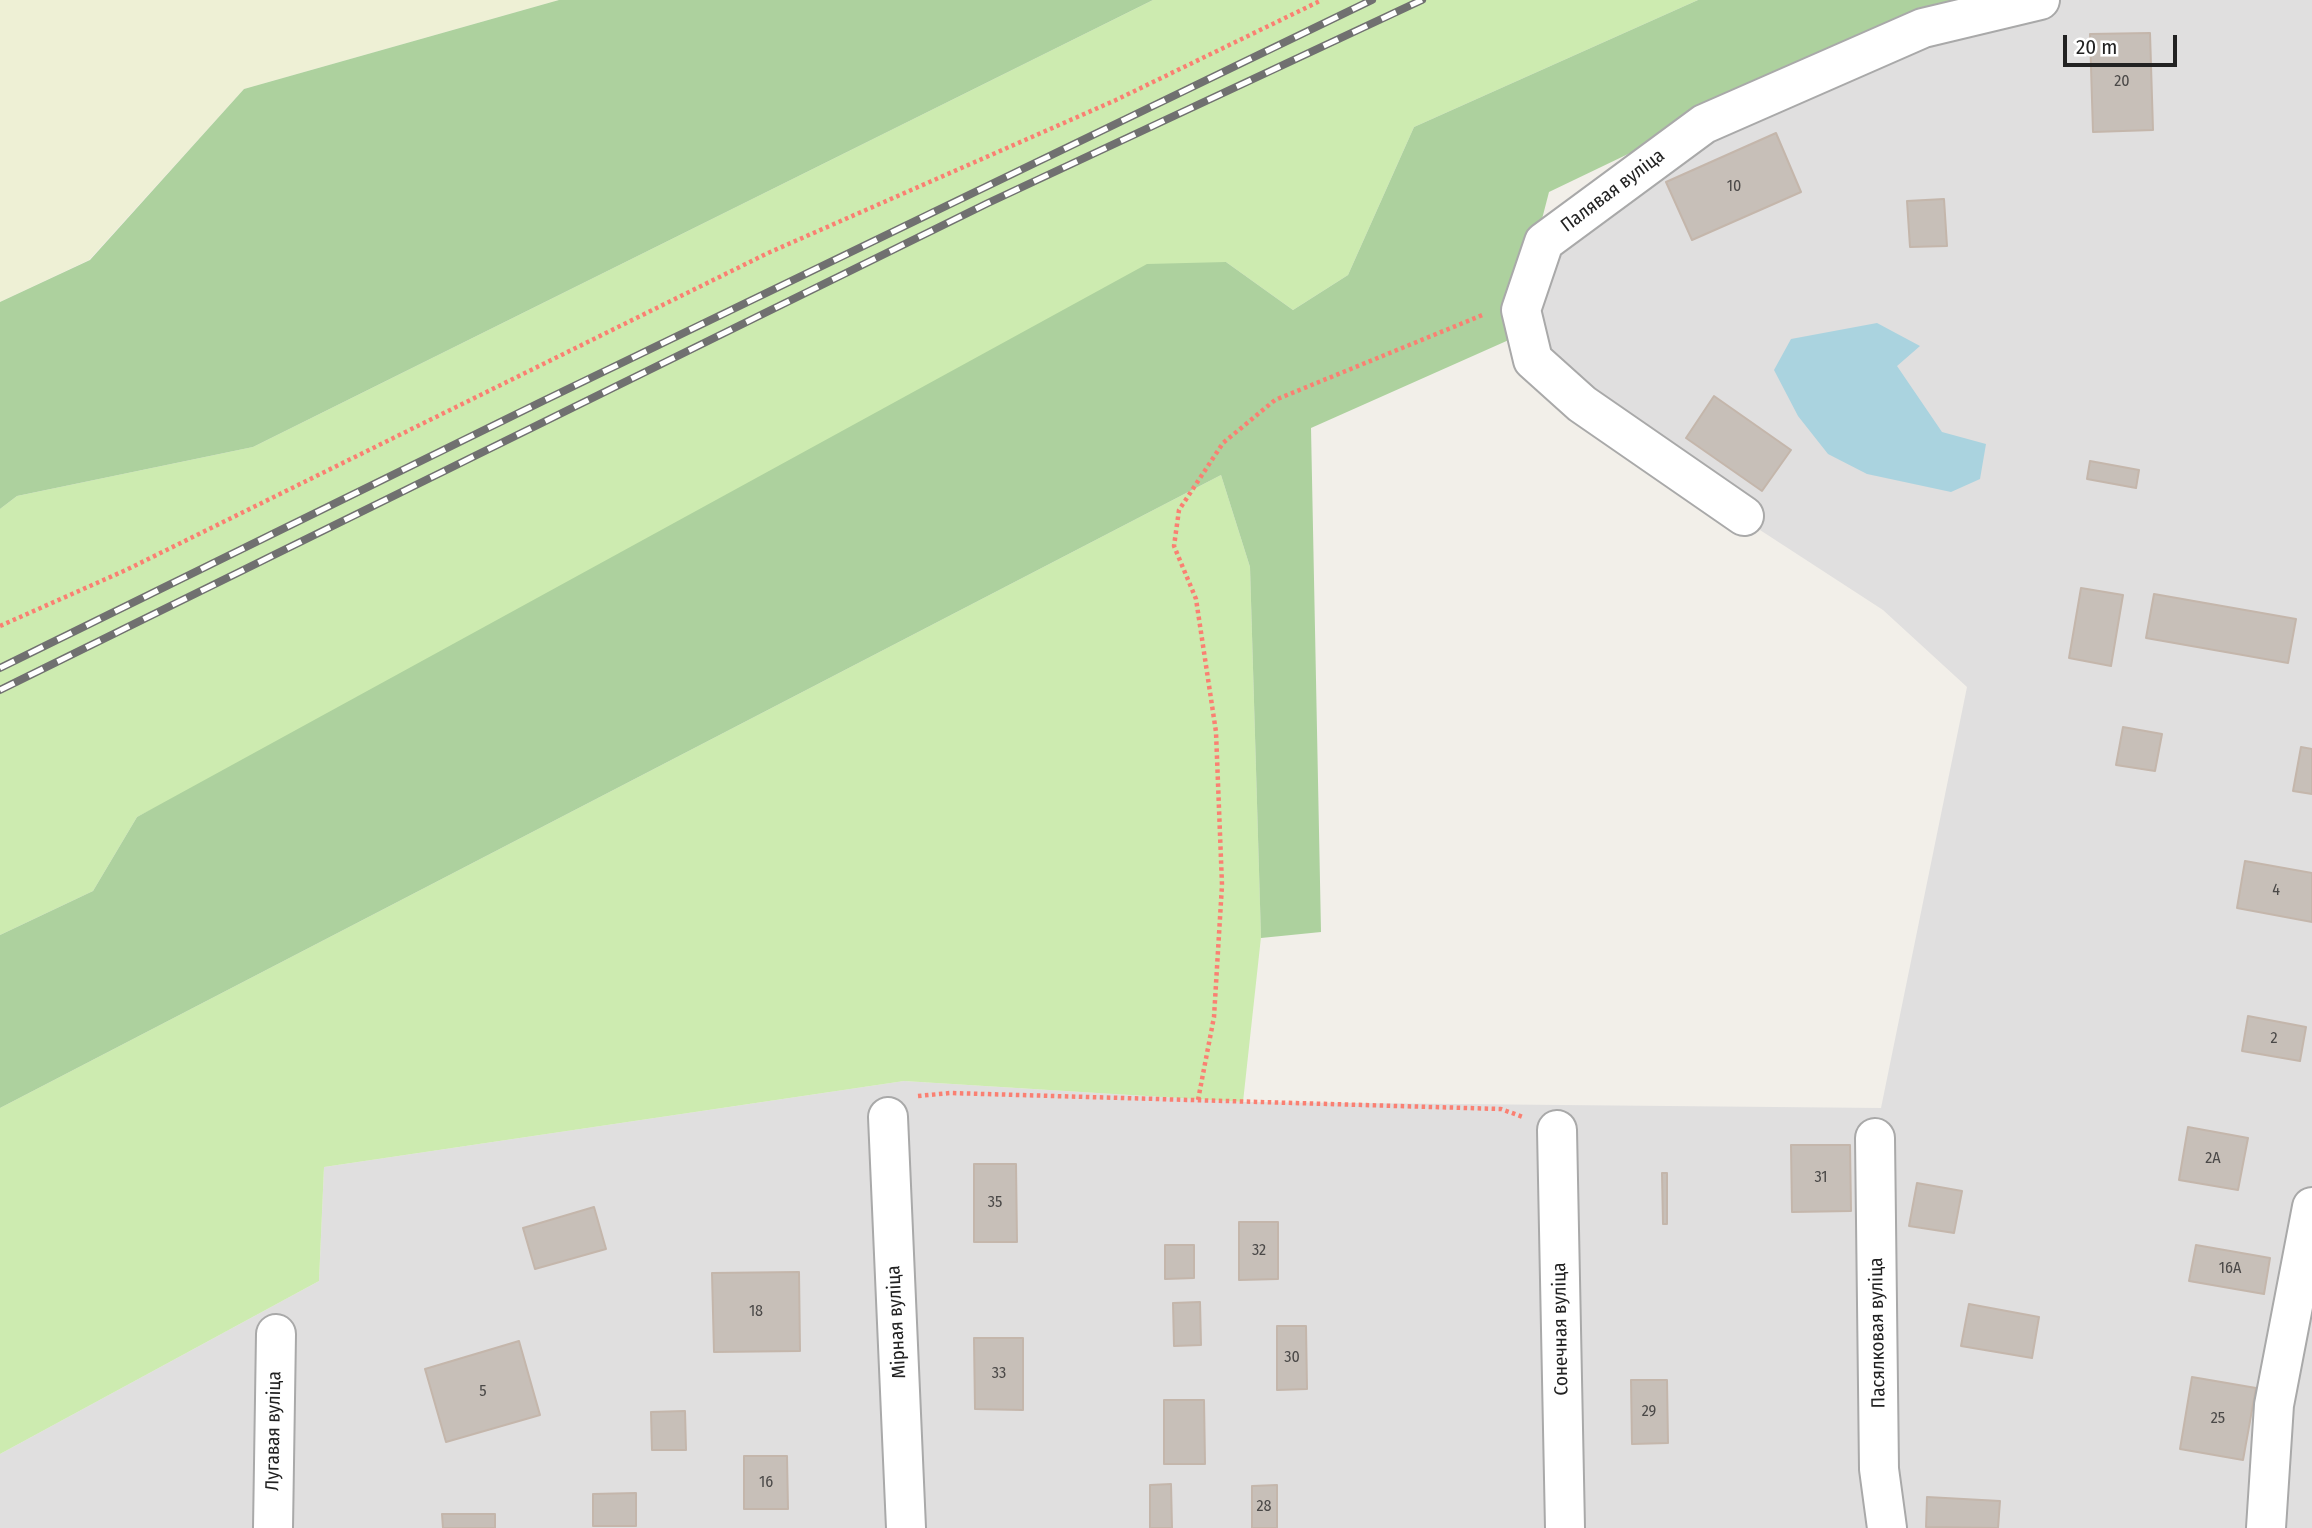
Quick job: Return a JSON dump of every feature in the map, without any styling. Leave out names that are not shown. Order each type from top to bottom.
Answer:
[{"type":"street","name":"Палявая вуліца","points":[[1744,516],[1582,404],[1533,360],[1521,310],[1544,242],[1703,124],[1923,28],[2040,0]]},
{"type":"street","name":"Мірная вуліца","points":[[888,1117],[906,1528]]},
{"type":"street","name":"Сонечная вуліца","points":[[1557,1130],[1565,1528]]},
{"type":"street","name":"Пасялковая вуліца","points":[[1875,1138],[1880,1468],[1887,1528]]},
{"type":"street","points":[[2266,1528],[2274,1405],[2312,1207]]},
{"type":"street","name":"Лугавая вуліца","points":[[272,1528],[276,1334]]},
{"type":"path","points":[[0,626],[126,570],[768,253],[1116,100],[1322,0]]},
{"type":"path","points":[[1198,1100],[1214,1017],[1222,885],[1216,732],[1196,599],[1174,545],[1180,510],[1223,443],[1275,400],[1525,297]]},
{"type":"path","points":[[888,1117],[905,1097],[950,1093],[1501,1110],[1557,1130]]},
{"type":"shaded area","points":[[2000,0],[2312,0],[2312,1528],[0,1528],[0,1454],[319,1281],[324,1167],[904,1081],[1243,1102],[1881,1108],[1967,687],[1883,610],[1557,398],[1511,339],[1538,233],[1688,125]]},
{"type":"green space","points":[[0,0],[559,0],[244,89],[89,260],[0,302]]},
{"type":"green space","points":[[559,0],[1153,0],[253,447],[17,496],[0,509],[0,302],[90,260],[244,89]]},
{"type":"green space","points":[[1153,0],[1698,0],[1414,127],[1348,275],[1293,310],[1226,262],[137,817],[93,891],[0,935],[0,509],[17,496],[253,447]]},
{"type":"green space","points":[[1698,0],[1973,0],[1926,11],[1549,192],[1511,339],[1311,428],[1321,932],[1261,938],[1250,567],[1221,475],[0,1108],[0,935],[93,891],[137,817],[1147,264],[1226,262],[1293,310],[1348,275],[1414,127]]},
{"type":"green space","points":[[1221,475],[1250,567],[1261,937],[1243,1102],[904,1081],[324,1167],[319,1281],[0,1454],[0,1108]]},
{"type":"water","points":[[1877,323],[1920,346],[1897,366],[1942,432],[1986,444],[1980,479],[1951,492],[1867,474],[1828,454],[1798,416],[1774,370],[1791,339]]},
{"type":"building","points":[[2150,33],[2153,130],[2093,132],[2090,34]]},
{"type":"building","points":[[1776,133],[1801,192],[1692,240],[1666,182]]},
{"type":"building","points":[[1944,199],[1947,246],[1910,247],[1907,201]]},
{"type":"building","points":[[1714,396],[1791,450],[1762,491],[1686,438]]},
{"type":"building","points":[[2090,461],[2139,470],[2136,488],[2087,479]]},
{"type":"building","points":[[2081,588],[2123,595],[2111,666],[2069,658]]},
{"type":"building","points":[[2154,594],[2296,619],[2288,663],[2146,638]]},
{"type":"building","points":[[2123,727],[2162,734],[2155,771],[2116,765]]},
{"type":"building","points":[[2301,747],[2312,749],[2312,794],[2293,791]]},
{"type":"building","points":[[2245,861],[2312,873],[2312,922],[2237,908]]},
{"type":"building","points":[[2248,1016],[2306,1027],[2300,1061],[2242,1051]]},
{"type":"building","points":[[2188,1127],[2248,1138],[2238,1190],[2179,1180]]},
{"type":"building","points":[[1791,1145],[1850,1145],[1851,1211],[1792,1212]]},
{"type":"building","points":[[974,1164],[1016,1164],[1017,1242],[974,1242]]},
{"type":"building","points":[[1662,1173],[1667,1173],[1667,1224],[1663,1224]]},
{"type":"building","points":[[1917,1183],[1962,1191],[1954,1233],[1909,1226]]},
{"type":"building","points":[[594,1207],[606,1249],[535,1269],[523,1228]]},
{"type":"building","points":[[1239,1222],[1278,1222],[1278,1279],[1239,1280]]},
{"type":"building","points":[[1165,1245],[1194,1245],[1194,1278],[1165,1279]]},
{"type":"building","points":[[2196,1245],[2270,1258],[2264,1294],[2189,1281]]},
{"type":"building","points":[[799,1272],[800,1351],[714,1352],[712,1273]]},
{"type":"building","points":[[1200,1302],[1201,1345],[1174,1346],[1173,1303]]},
{"type":"building","points":[[1969,1304],[2039,1317],[2032,1358],[1961,1346]]},
{"type":"building","points":[[1277,1326],[1306,1326],[1307,1389],[1277,1390]]},
{"type":"building","points":[[974,1338],[1023,1338],[1023,1410],[975,1409]]},
{"type":"building","points":[[519,1341],[540,1415],[446,1442],[425,1369]]},
{"type":"building","points":[[2192,1377],[2256,1388],[2243,1460],[2180,1449]]},
{"type":"building","points":[[1631,1380],[1667,1380],[1668,1443],[1632,1444]]},
{"type":"building","points":[[1164,1400],[1204,1400],[1205,1464],[1164,1464]]},
{"type":"building","points":[[685,1411],[686,1450],[652,1450],[651,1412]]},
{"type":"building","points":[[744,1456],[787,1456],[788,1509],[744,1509]]},
{"type":"building","points":[[1171,1484],[1172,1528],[1150,1528],[1150,1485]]},
{"type":"building","points":[[1277,1485],[1277,1528],[1252,1528],[1252,1486]]},
{"type":"building","points":[[636,1493],[636,1526],[593,1526],[593,1494]]},
{"type":"building","points":[[1927,1497],[2000,1501],[1998,1528],[1926,1527]]},
{"type":"building","points":[[442,1514],[495,1514],[495,1528],[443,1528]]},
{"type":"railway","points":[[0,668],[543,401],[1372,0]]},
{"type":"railway","points":[[0,690],[988,203],[1422,0]]}]
